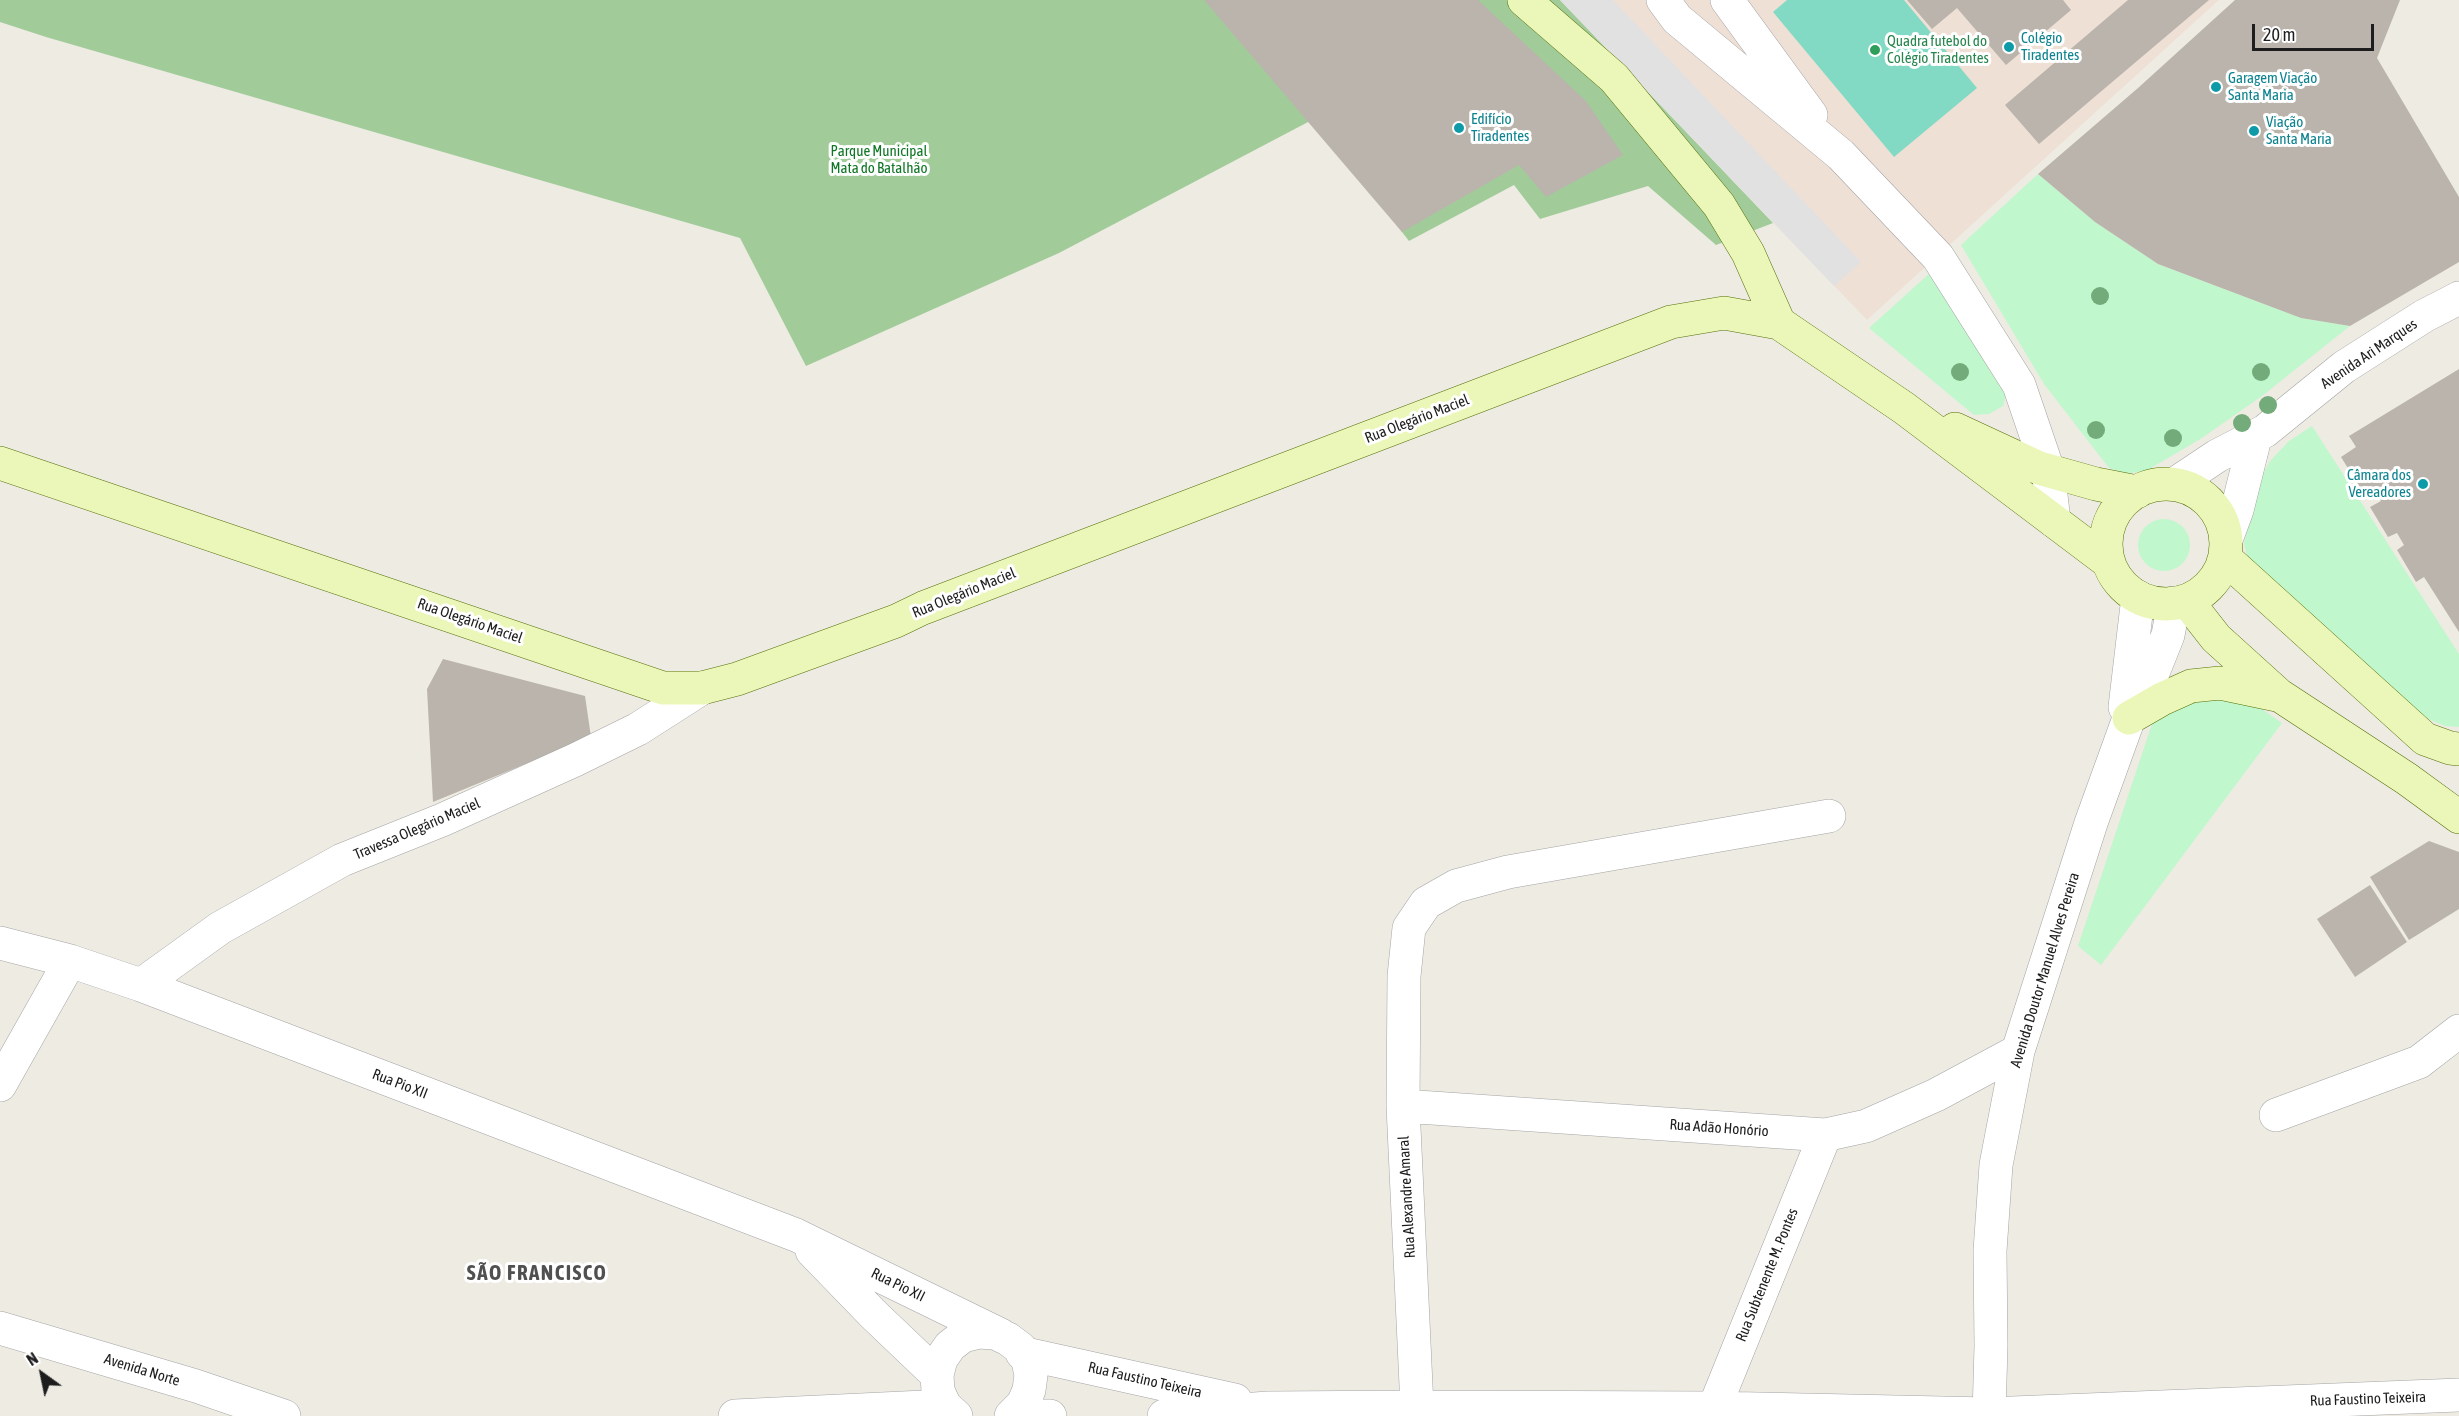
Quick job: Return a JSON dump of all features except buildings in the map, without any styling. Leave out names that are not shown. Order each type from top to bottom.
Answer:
[{"type":"street","points":[[1524,0],[1614,78],[1719,205],[1748,253],[1779,323]]},
{"type":"street","points":[[1663,0],[1677,19],[1841,155],[1938,257],[2019,386],[2048,470],[2054,521]]},
{"type":"street","points":[[1727,0],[1841,155]]},
{"type":"street","name":"Avenida Ari Marques","points":[[2175,484],[2217,456],[2255,438],[2344,367],[2424,316],[2459,298]]},
{"type":"street","name":"Rua Olegário Maciel","points":[[0,462],[663,687],[702,687],[737,679],[896,621],[924,608],[1671,322],[1724,313],[1779,323],[1904,408]]},
{"type":"street","points":[[1904,408],[2048,470],[2097,484],[2137,492]]},
{"type":"street","points":[[1904,408],[2107,561]]},
{"type":"street","points":[[2255,438],[2237,510],[2226,548],[2218,575],[2205,590],[2181,602],[2168,605],[2148,602],[2116,579],[2107,561],[2106,541],[2110,521],[2121,505],[2137,492],[2155,485],[2175,484],[2194,490],[2210,502],[2221,518],[2226,548],[2425,739],[2459,749]]},
{"type":"street","name":"Avenida Doutor Manuel Alves Pereira","points":[[2124,731],[2138,597]]},
{"type":"street","points":[[2181,602],[2279,695],[2407,779],[2459,818]]},
{"type":"street","name":"Avenida Doutor Manuel Alves Pereira","points":[[1989,1415],[1990,1251],[1996,1164],[2018,1051],[2067,895],[2124,731],[2152,675],[2181,602]]},
{"type":"street","points":[[2124,731],[2162,699],[2191,686],[2220,683],[2279,695]]},
{"type":"street","name":"Travessa Olegário Maciel","points":[[141,985],[220,928],[342,860],[442,820],[585,755],[638,729],[702,687]]},
{"type":"street","name":"Rua Alexandre Amaral","points":[[1420,1412],[1403,1106],[1404,976],[1409,928],[1426,903],[1456,886],[1508,872],[1829,816]]},
{"type":"street","name":"Rua Pio XII","points":[[0,943],[70,961],[141,985],[796,1235],[1011,1344]]},
{"type":"street","points":[[0,1085],[70,961]]},
{"type":"street","points":[[2276,1114],[2419,1062],[2459,1031]]},
{"type":"street","name":"Rua Adão Honório","points":[[1403,1106],[1825,1135],[1866,1125],[1936,1095],[2018,1051]]},
{"type":"street","name":"Rua Subtenente M. Pontes","points":[[1712,1412],[1825,1135]]},
{"type":"street","name":"Rua Pio XII","points":[[796,1235],[873,1314],[946,1399]]},
{"type":"street","name":"Avenida Norte","points":[[0,1328],[196,1386],[284,1416]]},
{"type":"street","points":[[735,1416],[786,1414],[946,1399],[941,1359],[963,1336],[979,1332],[1011,1344],[1028,1361],[1031,1375],[1029,1390],[1023,1404],[1012,1415]]},
{"type":"street","name":"Rua Faustino Teixeira","points":[[1011,1344],[1269,1408]]},
{"type":"street","name":"Rua Faustino Teixeira","points":[[1164,1416],[1269,1408],[1420,1412],[1989,1415],[2459,1395]]},
{"type":"street","points":[[1012,1415],[1050,1416]]},
{"type":"shaded area","points":[[1560,0],[2219,0],[1867,320]]},
{"type":"shaded area","points":[[1560,0],[1613,0],[1861,262],[1834,286]]},
{"type":"green space","name":"Parque Municipal Mata do Batalhão","points":[[0,0],[1560,0],[1773,223],[1716,245],[1648,186],[1540,219],[1514,185],[1409,241],[1352,168],[1310,121],[1059,253],[806,366],[740,238],[46,37],[0,22]]},
{"type":"green space","name":"Quadra futebol do Colégio Tiradentes","points":[[1787,0],[1904,0],[1977,88],[1894,157],[1773,12]]},
{"type":"green space","points":[[2038,174],[2095,222],[2158,264],[2301,318],[2350,326],[2262,396],[2202,438],[2146,471],[2123,474],[2109,468],[2044,384],[1961,245]]},
{"type":"green space","points":[[1930,273],[2007,392],[2003,406],[1989,414],[1974,415],[1869,328]]},
{"type":"green space","points":[[2312,426],[2459,654],[2459,727],[2445,726],[2428,719],[2250,571],[2244,543],[2260,479],[2270,461],[2289,441]]},
{"type":"green space","points":[[2164,519],[2178,523],[2186,531],[2190,545],[2186,559],[2178,567],[2164,571],[2150,567],[2142,559],[2138,545],[2142,531],[2150,523]]},
{"type":"green space","points":[[2243,696],[2282,723],[2101,965],[2078,946],[2152,724],[2169,705]]},
{"type":"place","name":"Colégio Tiradentes","points":[[2009,47]]},
{"type":"place","name":"Quadra futebol do Colégio Tiradentes","points":[[1875,50]]},
{"type":"place","name":"Garagem Viação Santa Maria","points":[[2216,87]]},
{"type":"place","name":"Edifício Tiradentes","points":[[1459,128]]},
{"type":"place","name":"Viação Santa Maria","points":[[2254,131]]},
{"type":"place","name":"Câmara dos Vereadores","points":[[2423,484]]},
{"type":"district","name":"SÃO FRANCISCO","points":[[537,1273]]}]
